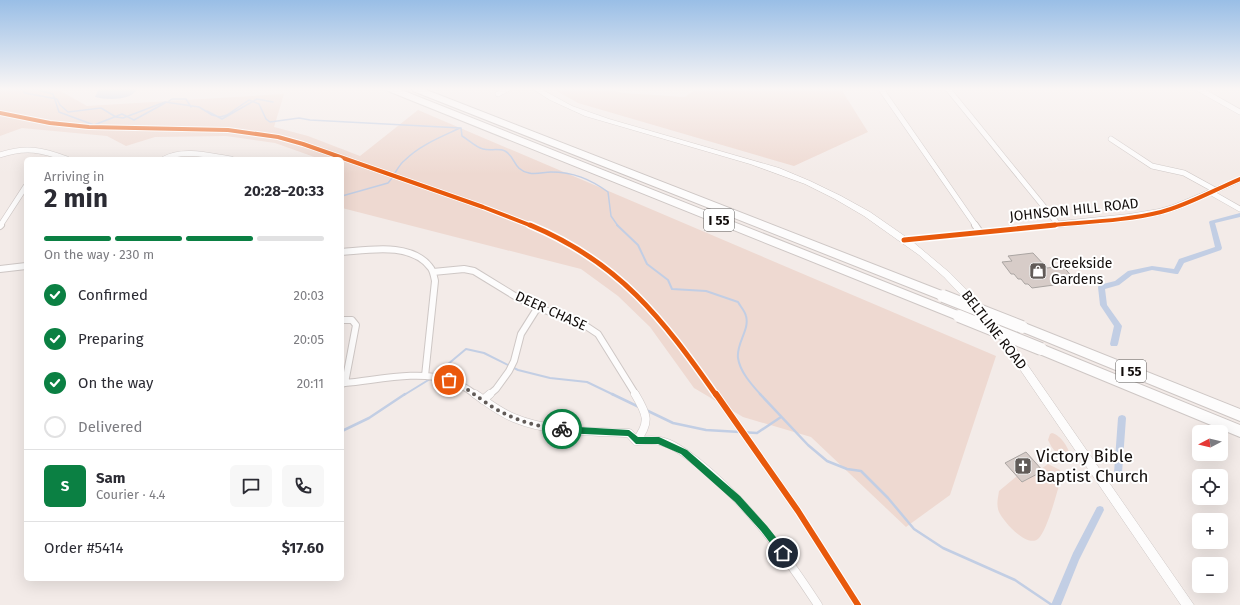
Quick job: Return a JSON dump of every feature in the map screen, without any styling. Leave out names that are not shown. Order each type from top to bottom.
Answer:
[{"type":"highway","name":"I 55","points":[[462,117],[1041,349],[1240,431]]},
{"type":"highway","name":"I 55","points":[[488,117],[1022,327],[1240,415]]},
{"type":"main road","name":"BELTLINE ROAD","points":[[598,117],[789,175],[854,207],[904,240],[949,276],[994,324],[1188,605]]},
{"type":"main road","name":"JOHNSON HILL ROAD","points":[[904,240],[1128,217],[1160,212],[1176,207],[1240,179]]},
{"type":"street","points":[[901,117],[980,232]]},
{"type":"street","points":[[971,117],[1058,224]]},
{"type":"street","points":[[1110,139],[1143,162],[1184,174],[1240,209]]},
{"type":"street","points":[[0,155],[15,150],[31,148],[61,157]]},
{"type":"street","points":[[167,157],[177,154],[212,157]]},
{"type":"street","points":[[0,226],[24,189]]},
{"type":"street","points":[[344,252],[389,249],[406,252],[421,258],[431,267],[434,272],[435,281],[425,376]]},
{"type":"street","points":[[0,269],[24,266]]},
{"type":"street","name":"DEER CHASE","points":[[434,272],[464,268],[474,270],[498,286],[538,308],[584,324],[598,334],[644,408],[647,417],[647,426],[636,441]]},
{"type":"street","points":[[483,400],[496,389],[509,371],[514,361],[521,334],[538,308]]},
{"type":"street","points":[[344,320],[352,320],[356,325],[344,379]]},
{"type":"street","points":[[344,383],[425,376],[439,378],[458,384],[500,411],[526,423],[555,429],[629,433],[636,441],[659,440],[672,446],[684,452],[738,499],[764,528],[818,605]]},
{"type":"shaded area","points":[[0,117],[277,117],[274,127],[308,136],[360,156],[409,117],[435,117],[996,356],[950,495],[906,527],[811,437],[743,417],[694,388],[650,327],[618,296],[581,269],[344,209],[344,157],[314,157],[275,143],[226,136],[155,137],[126,146],[107,136],[22,128],[0,136]]},
{"type":"shaded area","points":[[627,117],[859,117],[868,132],[794,166]]},
{"type":"shaded area","points":[[1052,433],[1065,443],[1069,451],[1070,459],[1059,455],[1052,447],[1048,440],[1050,434]]},
{"type":"shaded area","points":[[1048,464],[1060,470],[1062,474],[1046,526],[1039,538],[1034,541],[1029,540],[1016,533],[1001,516],[998,507],[999,491],[1017,476],[1022,482],[1043,471],[1041,469]]},
{"type":"building","name":"Creekside Gardens","points":[[1033,253],[1047,268],[1063,266],[1076,282],[1032,288],[1028,284],[1025,284],[1021,279],[1018,279],[1014,274],[1011,274],[1002,262],[1012,261],[1008,256]]},
{"type":"building","name":"Victory Bible Baptist Church","points":[[1026,452],[1043,471],[1022,482],[1005,463]]},
{"type":"waterway","points":[[73,117],[94,125],[114,117]]},
{"type":"waterway","points":[[118,117],[125,117]]},
{"type":"waterway","points":[[128,117],[134,120],[139,117]]},
{"type":"waterway","points":[[219,117],[222,119],[225,117]]},
{"type":"waterway","points":[[265,117],[270,122],[299,118],[310,120],[461,128],[462,136],[475,145],[486,150],[505,151],[509,154],[517,166],[524,171],[534,174],[551,172],[567,173],[581,177],[601,187],[608,192],[611,216],[618,226]]},
{"type":"waterway","points":[[344,195],[388,183],[402,162],[417,150],[460,128]]},
{"type":"waterway","points":[[1114,344],[1118,326],[1104,305],[1101,287],[1117,283],[1130,273],[1152,268],[1176,272],[1181,261],[1219,248],[1212,222],[1240,215]]},
{"type":"waterway","points":[[618,226],[638,245],[647,264],[668,280],[672,289],[706,291],[738,302],[745,312],[747,321],[738,352],[739,363],[747,378],[761,395]]},
{"type":"waterway","points":[[435,375],[466,349],[484,353],[518,370],[550,378],[587,382],[614,395]]},
{"type":"waterway","points":[[404,395],[430,379]]},
{"type":"waterway","points":[[344,430],[369,418],[405,394]]},
{"type":"waterway","points":[[612,394],[639,407]]},
{"type":"waterway","points":[[760,394],[808,445],[827,461],[847,469],[861,471],[888,498],[914,529],[943,548],[1015,580],[1052,605]]},
{"type":"waterway","points":[[646,410],[673,423],[706,430],[757,433],[781,417]]},
{"type":"waterway","points":[[1118,473],[1122,418]]},
{"type":"waterway","points":[[1056,605],[1087,533],[1100,510]]},
{"type":"cycle path","points":[[20,117],[63,125],[102,128],[178,128],[228,130],[253,133],[278,137],[340,157]]},
{"type":"cycle path","points":[[344,158],[502,213],[538,228],[574,246],[613,272],[652,310],[703,375],[782,488],[829,558],[858,605]]},
{"type":"cycle path","points":[[904,240],[1129,217],[1160,212],[1176,207],[1240,179]]},
{"type":"way so far","points":[[449,380],[467,388],[490,405],[512,418],[526,423],[562,429]]},
{"type":"place","name":"Creekside Gardens","points":[[1038,271]]},
{"type":"place","name":"Victory Bible Baptist Church","points":[[1023,466]]},
{"type":"route","points":[[562,429],[629,433],[636,441],[659,440],[684,452],[738,499],[764,528],[783,553]]}]
